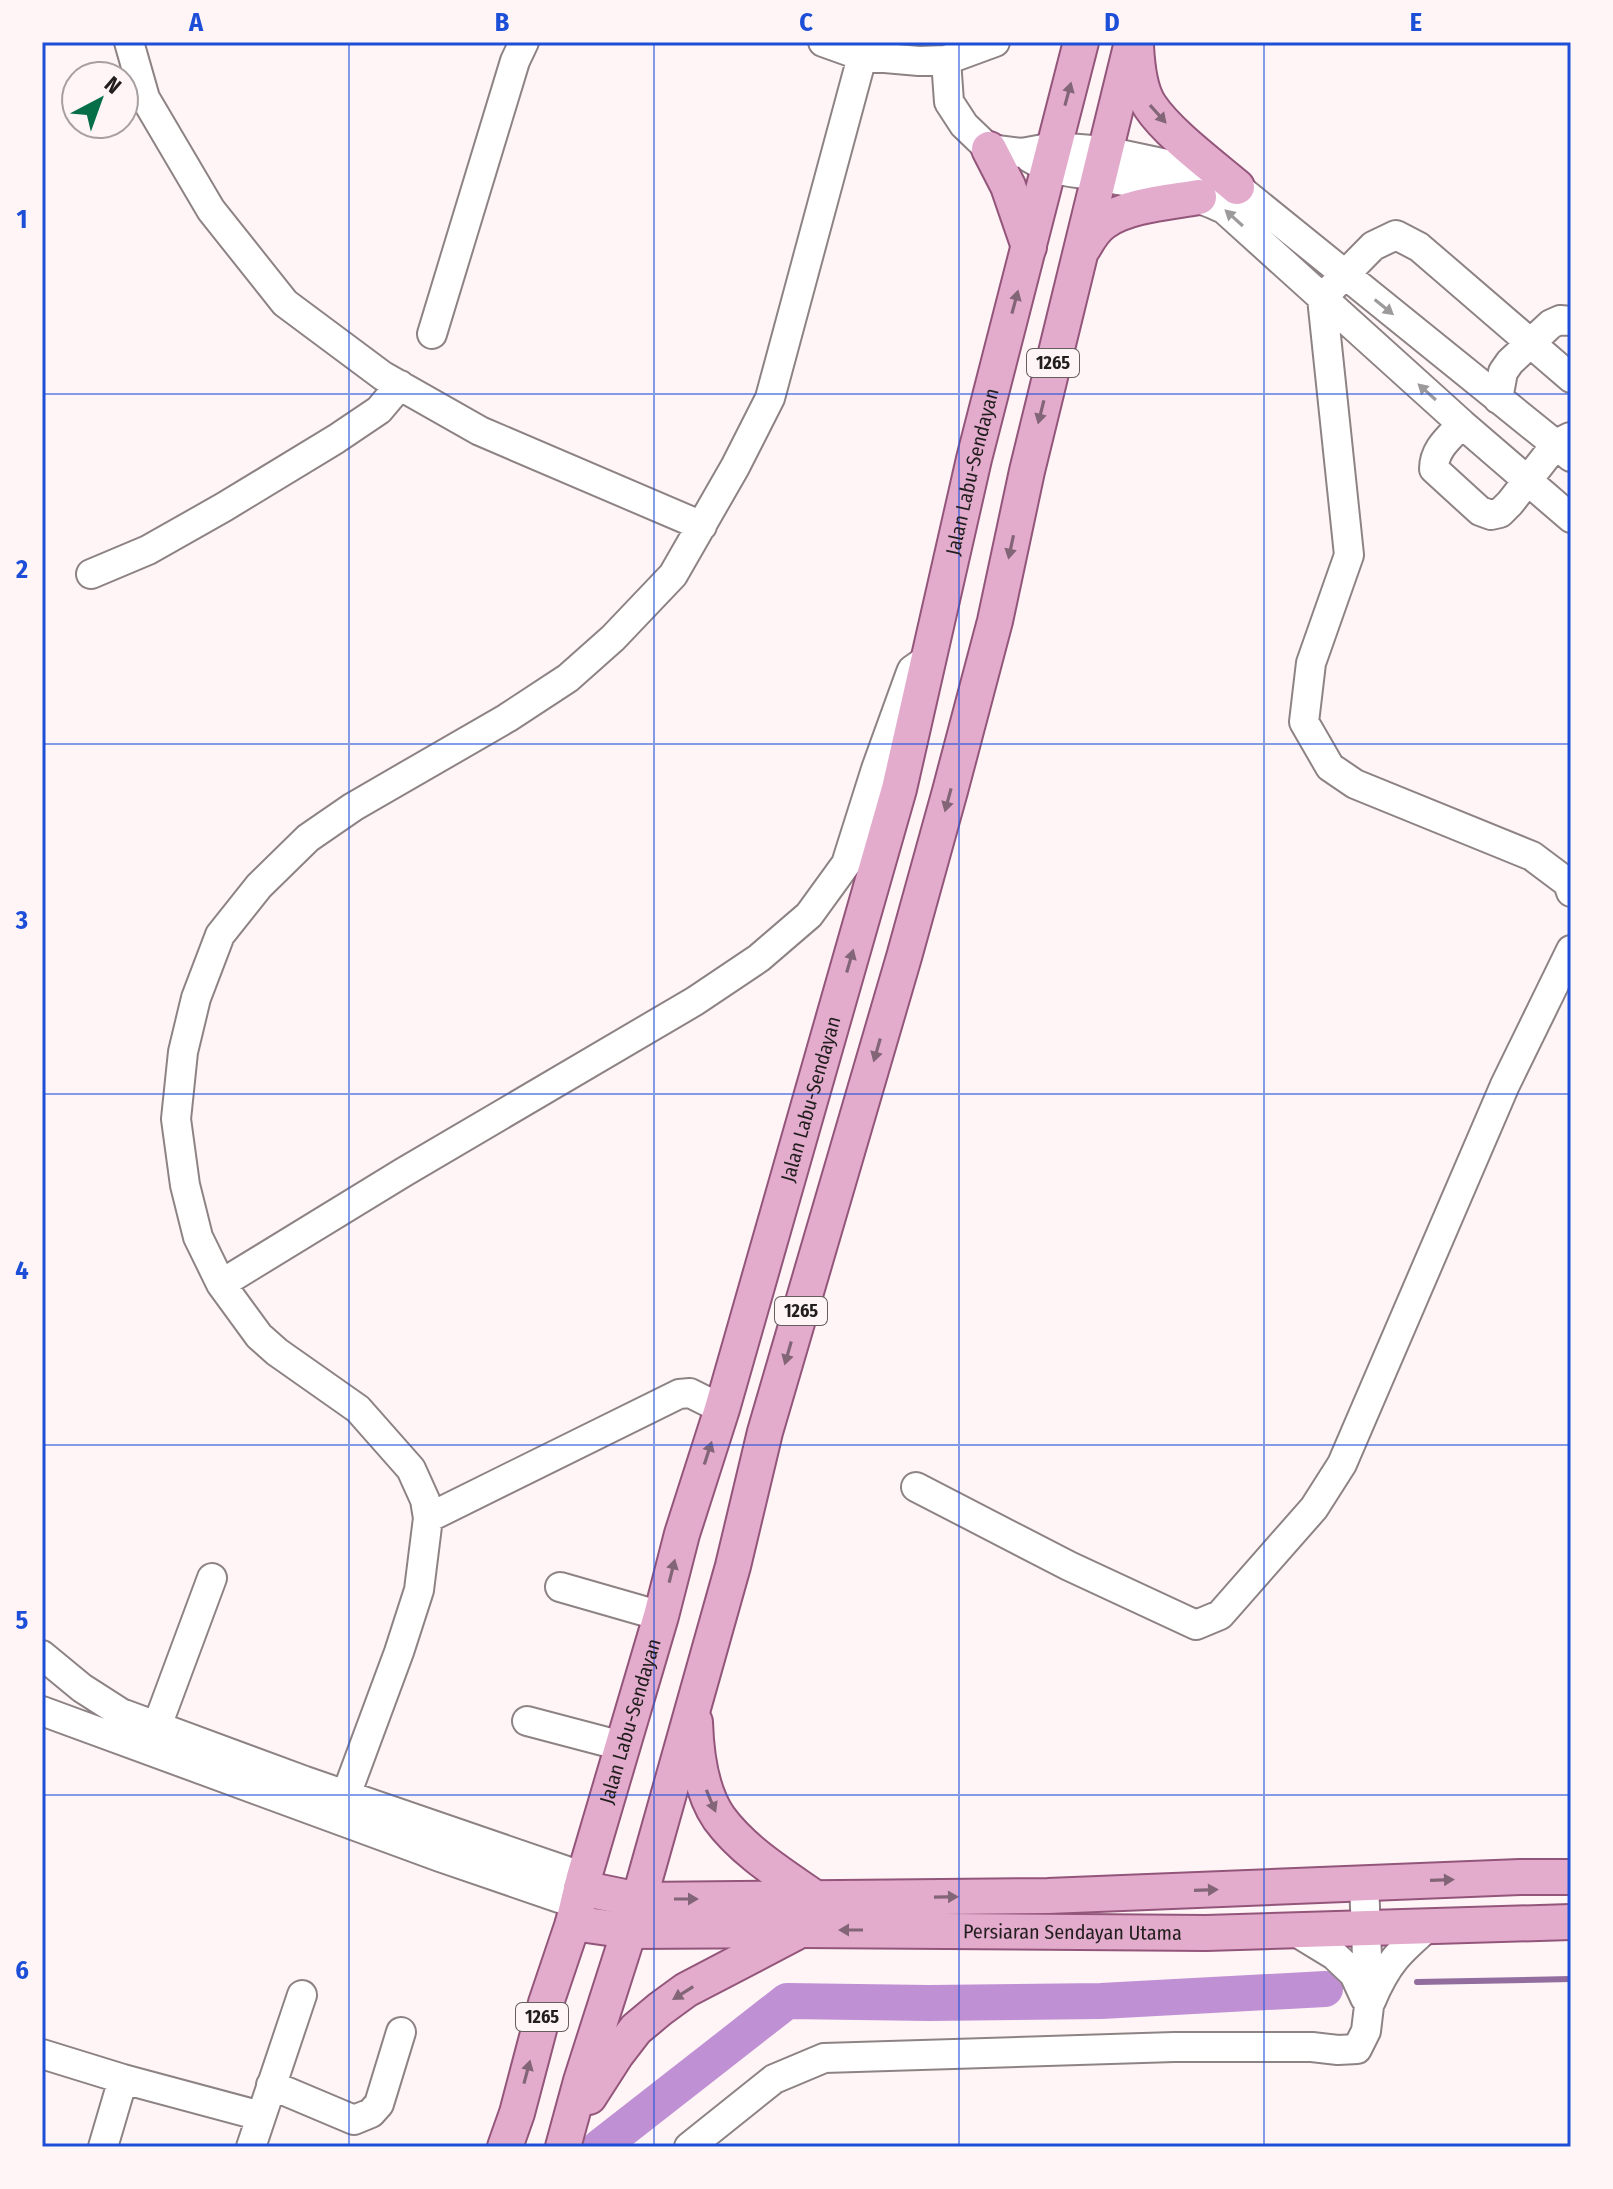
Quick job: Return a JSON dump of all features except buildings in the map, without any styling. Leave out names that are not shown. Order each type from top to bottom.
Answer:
[{"type":"main road","name":"Jalan Labu-Sendayan","points":[[505,2147],[661,1616],[682,1534],[722,1409],[899,789],[974,459],[1029,248],[1028,154],[1081,42]]},
{"type":"main road","points":[[1134,42],[1138,71],[1149,105],[1177,135],[1237,187]]},
{"type":"main road","name":"1265","points":[[565,2138],[634,1915],[733,1566],[765,1432],[904,957],[957,763],[995,621],[1027,471],[1134,42]]},
{"type":"main road","points":[[1028,154],[1008,186],[1029,248]]},
{"type":"main road","points":[[1080,254],[1090,235],[1103,222],[1119,214],[1199,197]]},
{"type":"main road","points":[[695,1698],[696,1752],[718,1817],[741,1842],[815,1898]]},
{"type":"main road","name":"Persiaran Sendayan Utama","points":[[634,1915],[815,1898],[1048,1896],[1571,1877]]},
{"type":"main road","name":"Persiaran Sendayan Utama","points":[[579,1898],[634,1915],[801,1930],[1190,1933],[1571,1922]]},
{"type":"main road","points":[[565,2138],[616,2055],[636,2029],[686,1990],[801,1930]]},
{"type":"street","points":[[129,42],[145,98],[211,210],[285,303],[383,376],[480,431],[702,526]]},
{"type":"street","points":[[432,334],[515,61],[524,42]]},
{"type":"street","points":[[823,42],[929,54],[995,42]]},
{"type":"street","points":[[346,1795],[419,1590],[428,1518],[425,1500],[411,1469],[358,1409],[259,1336],[221,1284],[198,1237],[185,1185],[176,1119],[183,1052],[196,998],[220,935],[259,886],[308,838],[353,807],[507,718],[568,678],[613,638],[673,575],[735,467],[770,398],[864,49]]},
{"type":"street","points":[[929,54],[949,102],[964,125],[1028,154],[1102,164],[1204,172],[1237,187],[1498,399],[1566,446],[1527,481],[1500,513],[1491,515],[1480,511],[1434,469],[1438,450],[1462,424]]},
{"type":"street","points":[[1102,164],[1199,197],[1224,209],[1571,518]]},
{"type":"street","points":[[1571,378],[1419,247],[1396,235],[1373,246],[1322,298],[1349,555],[1311,663],[1304,722],[1330,767],[1355,784],[1532,856],[1568,883],[1571,892]]},
{"type":"street","points":[[1498,399],[1503,372],[1510,362],[1551,324],[1560,320],[1571,321]]},
{"type":"street","points":[[91,574],[148,550],[324,447],[379,410],[400,385]]},
{"type":"street","points":[[221,1284],[695,1001],[759,958],[809,915],[846,864],[912,670],[930,658]]},
{"type":"street","points":[[916,1487],[1069,1566],[1196,1625],[1220,1615],[1314,1508],[1342,1464],[1505,1085],[1571,950]]},
{"type":"street","points":[[428,1518],[679,1394],[690,1393],[722,1409]]},
{"type":"street","points":[[157,1726],[212,1578]]},
{"type":"street","points":[[560,1587],[661,1616]]},
{"type":"street","points":[[42,1655],[82,1688],[121,1713],[346,1795],[579,1898]]},
{"type":"street","points":[[42,1711],[440,1857],[579,1898]]},
{"type":"street","points":[[527,1721],[622,1746]]},
{"type":"street","points":[[689,2147],[774,2079],[824,2058],[1174,2047],[1357,2049],[1366,2031],[1369,2006],[1364,1883]]},
{"type":"street","points":[[1369,2006],[1381,1976],[1399,1952],[1429,1926]]},
{"type":"street","points":[[1293,1930],[1334,1955],[1354,1974],[1369,2006]]},
{"type":"street","points":[[251,2147],[302,1995]]},
{"type":"street","points":[[271,2085],[354,2120],[371,2113],[379,2104],[401,2032]]},
{"type":"street","points":[[42,2054],[261,2116]]},
{"type":"street","points":[[103,2147],[123,2079]]},
{"type":"waterway","points":[[1417,1982],[1571,1979]]},
{"type":"waterway","points":[[600,2147],[787,2001],[1101,2001],[1325,1989]]}]
